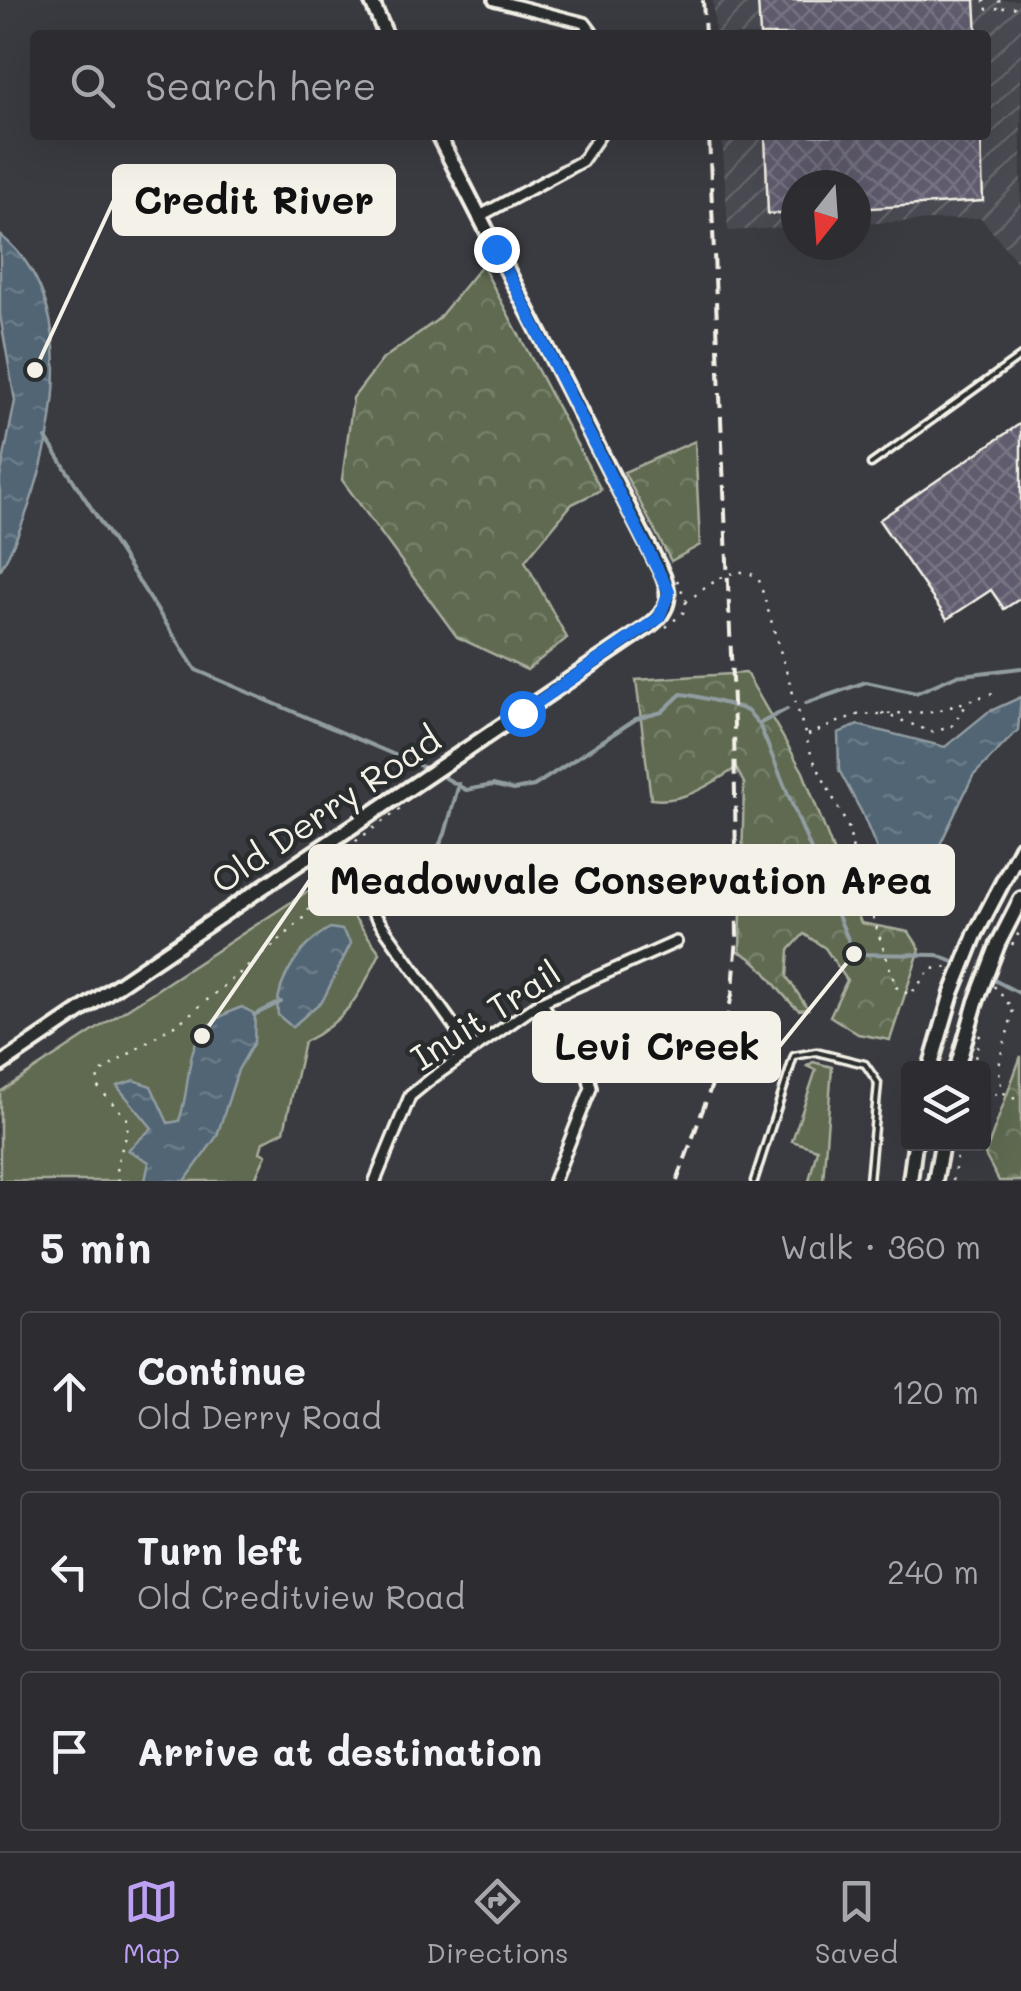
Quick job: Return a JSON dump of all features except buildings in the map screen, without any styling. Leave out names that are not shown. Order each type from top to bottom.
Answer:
[{"type":"street","points":[[372,0],[384,30]]},
{"type":"street","points":[[494,0],[585,23],[590,30]]},
{"type":"street","points":[[441,140],[480,216],[582,161],[597,140]]},
{"type":"street","name":"Old Derry Road","points":[[0,1065],[659,618],[669,592],[480,216]]},
{"type":"street","points":[[325,845],[471,1050]]},
{"type":"street","points":[[932,1061],[952,992],[975,935],[1021,848]]},
{"type":"street","points":[[959,1061],[976,1002],[1021,899]]},
{"type":"street","name":"Inuit Trail","points":[[375,1181],[410,1096],[541,1002],[676,942]]},
{"type":"street","points":[[541,1002],[588,1075],[591,1088],[554,1181]]},
{"type":"street","points":[[910,1181],[915,1151]]},
{"type":"street","points":[[936,1181],[941,1151]]},
{"type":"lane","points":[[871,464],[1021,356]]},
{"type":"lane","points":[[754,1181],[794,1056],[816,1052],[865,1064],[878,1083],[869,1181]]},
{"type":"path","points":[[984,0],[984,9],[1021,7]]},
{"type":"path","points":[[999,0],[1000,8]]},
{"type":"path","points":[[686,602],[728,575],[753,574],[763,590],[815,767],[843,813],[892,978]]},
{"type":"path","points":[[807,735],[855,715],[934,712],[999,691]]},
{"type":"path","points":[[880,712],[932,732],[951,727],[968,702]]},
{"type":"path","points":[[351,860],[356,841],[411,802]]},
{"type":"path","points":[[120,1181],[115,1159],[127,1137],[128,1120],[122,1108],[96,1085],[99,1073],[184,1019],[274,945],[305,916],[332,874]]},
{"type":"path","points":[[1004,945],[1021,929]]},
{"type":"path","points":[[974,1061],[981,1030]]},
{"type":"path","points":[[991,1095],[1004,1093]]},
{"type":"path","points":[[953,1181],[958,1151]]},
{"type":"shaded area","points":[[713,0],[1021,0],[1021,267],[981,218],[871,223],[871,170],[781,170],[781,228],[728,231],[722,140],[991,140],[991,30],[715,30]]},
{"type":"green space","points":[[482,265],[601,490],[572,504],[525,561],[567,638],[527,670],[457,637],[342,480],[353,398],[383,359],[437,320]]},
{"type":"green space","points":[[695,441],[700,545],[671,561],[624,472]]},
{"type":"green space","points":[[746,673],[803,772],[861,923],[909,932],[920,949],[890,1040],[858,1034],[830,1016],[847,980],[825,948],[804,934],[789,950],[787,977],[808,1009],[799,1010],[757,963],[740,952],[744,783],[736,768],[685,796],[651,799],[636,680]]},
{"type":"green space","points":[[308,891],[341,899],[380,953],[341,1016],[304,1042],[284,1131],[263,1142],[260,1152],[266,1155],[254,1181],[0,1181],[0,1092]]},
{"type":"green space","points":[[1021,1056],[1021,1181],[999,1181],[985,1155],[991,1151],[991,1138]]},
{"type":"green space","points":[[813,1062],[832,1067],[823,1181],[809,1181],[817,1149],[792,1141],[816,1070],[807,1066]]},
{"type":"water","points":[[0,235],[29,267],[47,306],[54,350],[54,397],[34,491],[0,571],[0,478],[15,401],[0,315]]},
{"type":"water","points":[[1021,697],[1018,730],[973,776],[922,882],[889,878],[839,770],[838,733],[858,725],[945,747],[988,712]]},
{"type":"water","points":[[330,928],[342,930],[351,943],[323,1000],[292,1027],[278,1015],[280,990],[300,953]]},
{"type":"water","points":[[242,1007],[255,1014],[254,1042],[238,1070],[217,1136],[185,1181],[145,1181],[149,1162],[128,1150],[152,1128],[117,1086],[134,1080],[151,1086],[168,1123],[179,1121],[198,1039],[221,1016]]},
{"type":"waterway","points":[[46,438],[196,670],[430,770]]},
{"type":"waterway","points":[[806,703],[866,682],[916,693],[955,676],[1021,668]]},
{"type":"waterway","points":[[439,774],[466,790],[493,785],[514,790],[534,786],[636,719],[662,712],[681,694],[743,709],[759,724],[854,954],[937,955],[958,964]]},
{"type":"waterway","points":[[759,724],[787,709]]},
{"type":"waterway","points":[[430,863],[445,834],[459,784]]},
{"type":"waterway","points":[[990,978],[1021,994]]},
{"type":"waterway","points":[[254,1015],[281,1002]]},
{"type":"railway","points":[[703,0],[705,30]]},
{"type":"railway","points":[[677,1181],[714,1079],[733,990],[737,937],[734,726],[709,140]]},
{"type":"place","name":"Credit River","points":[[35,370]]},
{"type":"place","name":"Levi Creek","points":[[854,954]]},
{"type":"place","name":"Meadowvale Conservation Area","points":[[202,1036]]},
{"type":"route","points":[[496,249],[669,592],[666,610],[659,618],[522,713]]}]
